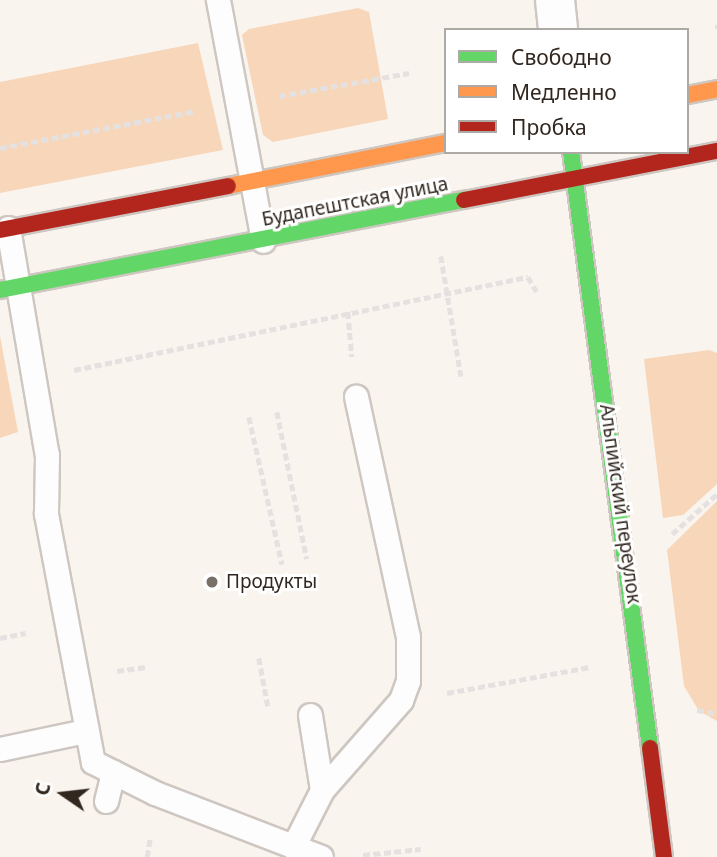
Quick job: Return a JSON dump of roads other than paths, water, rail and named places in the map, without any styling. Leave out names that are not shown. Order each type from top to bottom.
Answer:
[{"type":"street","points":[[555,0],[558,28]]},
{"type":"street","points":[[689,95],[717,89]]},
{"type":"street","points":[[4,229],[444,143]]},
{"type":"street","name":"Будапештская улица","points":[[9,289],[717,151]]},
{"type":"street","name":"Альпийский переулок","points":[[571,154],[664,857]]},
{"type":"lane","points":[[218,0],[263,241]]},
{"type":"lane","points":[[4,229],[9,289],[34,378],[47,455],[46,513],[85,731],[93,762],[321,857]]},
{"type":"lane","points":[[293,847],[322,790],[401,700],[408,681],[408,637],[356,397]]},
{"type":"lane","points":[[310,715],[322,790]]},
{"type":"lane","points":[[0,749],[85,731]]},
{"type":"lane","points":[[107,801],[113,772]]},
{"type":"place","name":"Продукты","points":[[212,582]]}]
